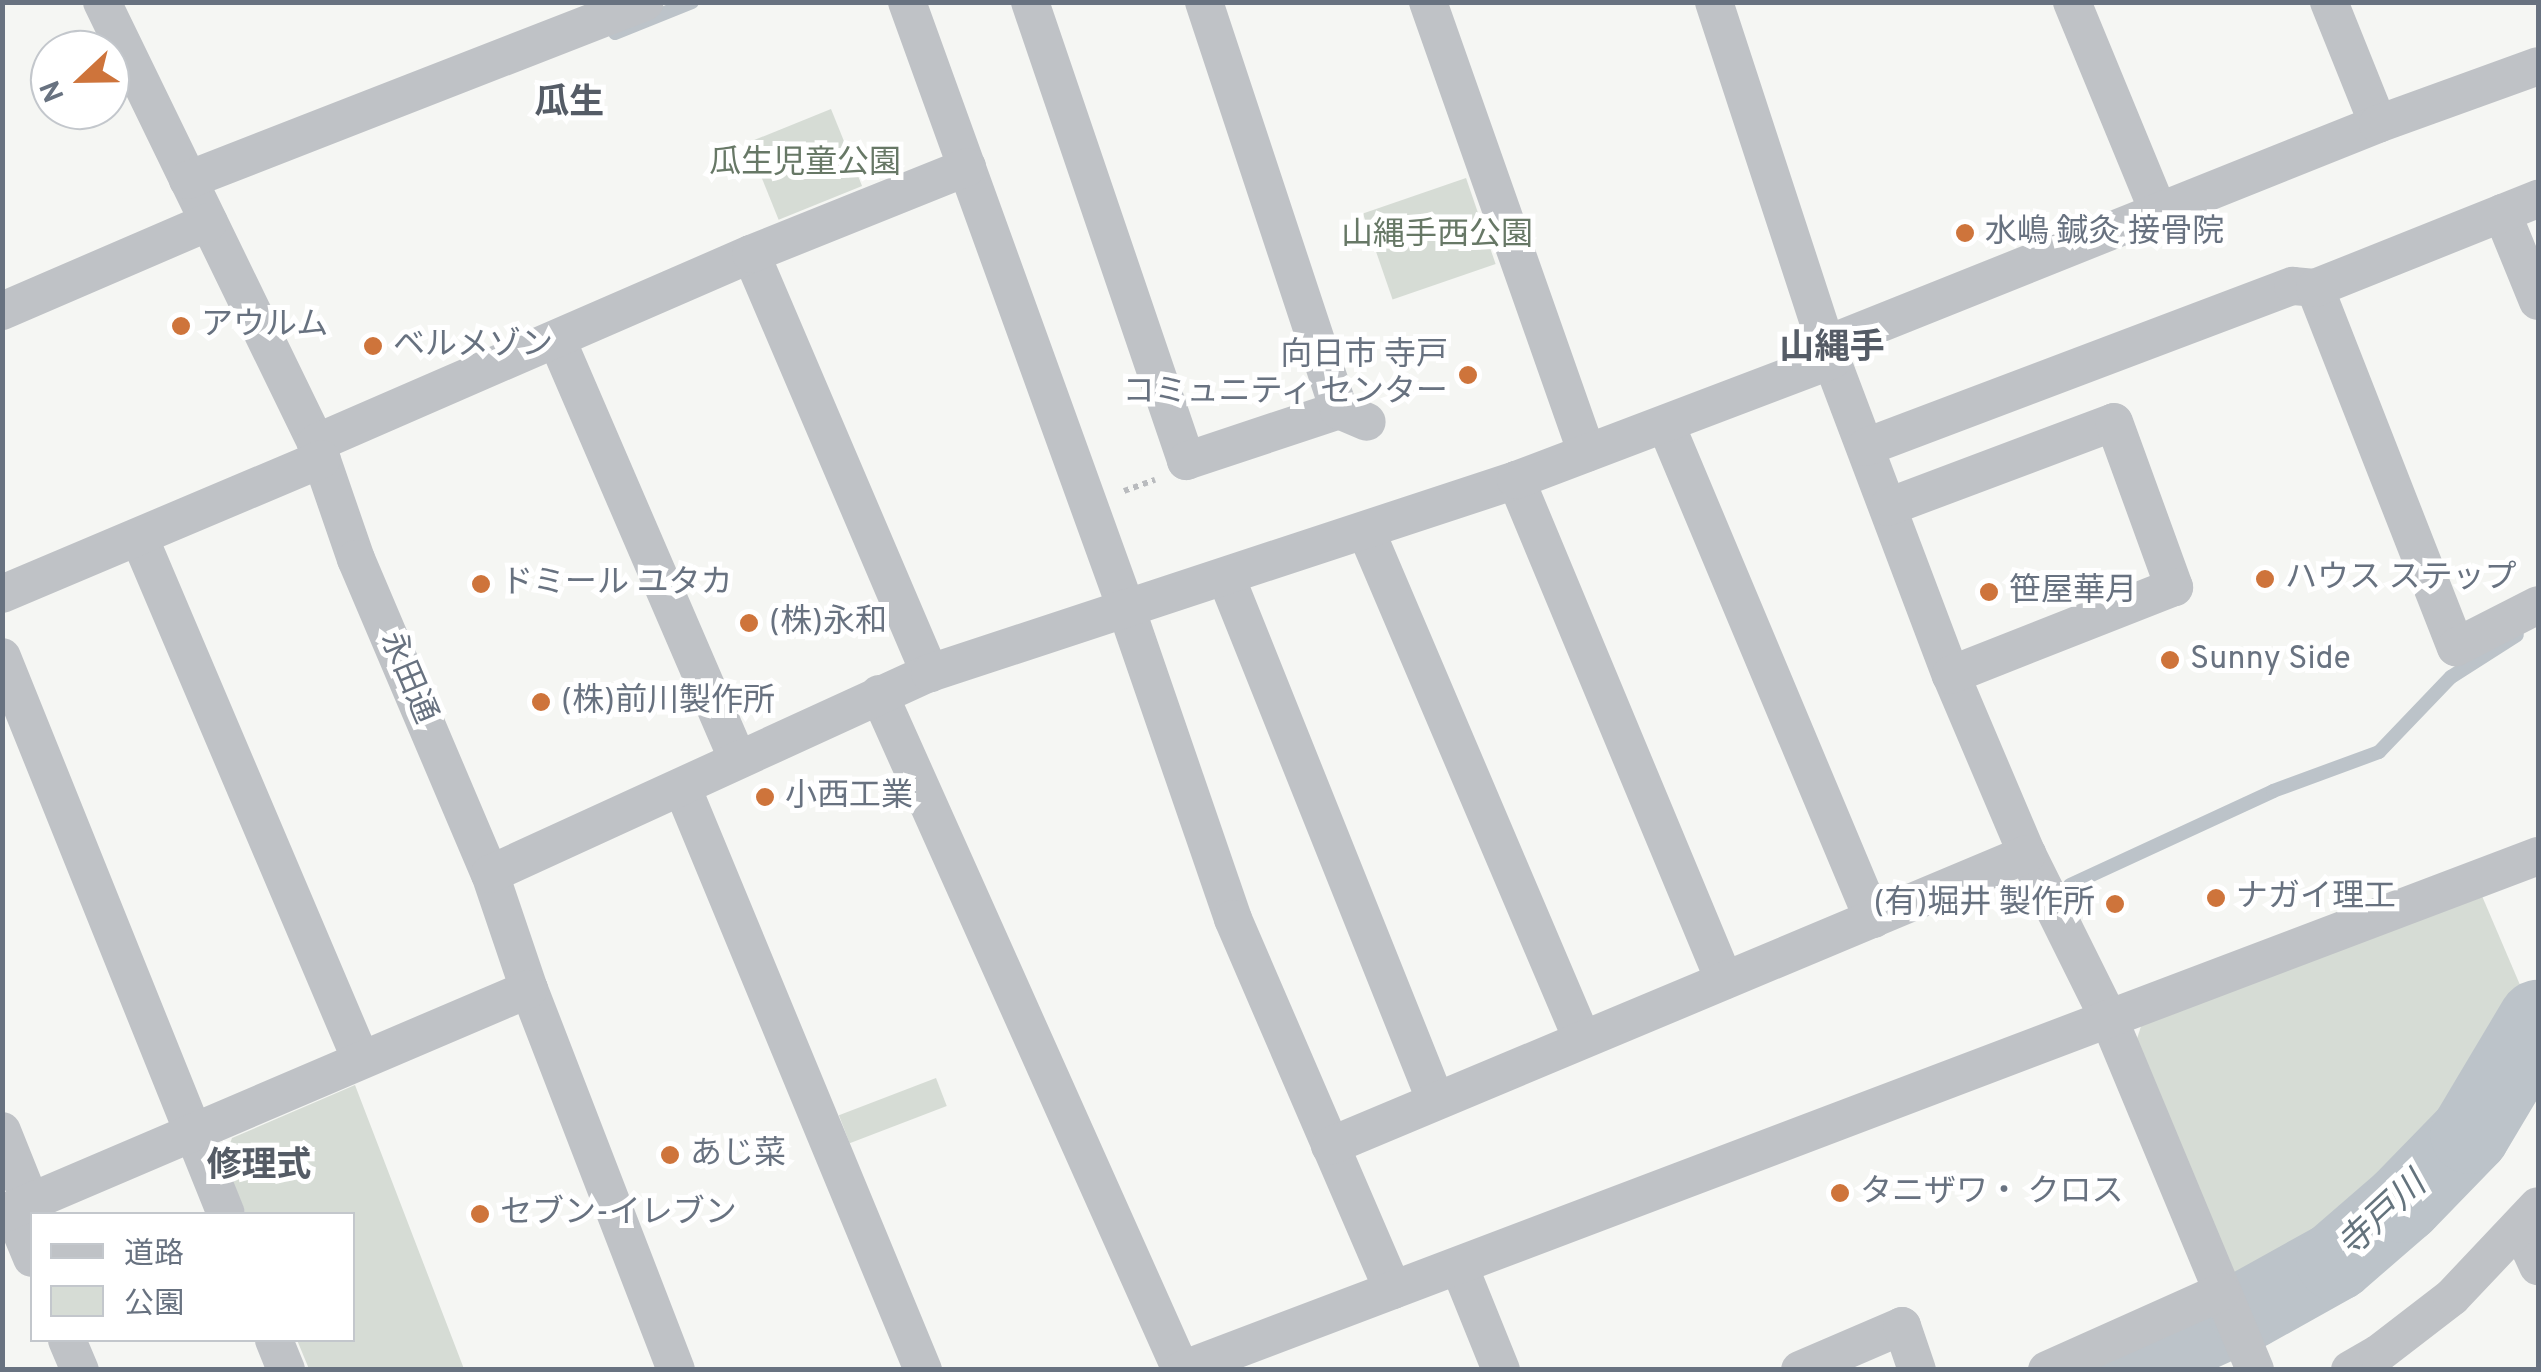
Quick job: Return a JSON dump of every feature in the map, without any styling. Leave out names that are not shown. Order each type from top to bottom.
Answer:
[{"type":"street","name":"永田通","points":[[102,2],[319,451],[356,558],[490,874],[663,1366]]},
{"type":"street","points":[[188,180],[294,135],[646,2]]},
{"type":"street","points":[[907,2],[1126,608],[1233,919],[1393,1290]]},
{"type":"street","points":[[1032,3],[1186,461],[1353,416],[1204,2]]},
{"type":"street","points":[[1428,2],[1587,454]]},
{"type":"street","points":[[1714,2],[1829,352],[1952,675],[2027,854],[2108,1018],[2249,1355]]},
{"type":"street","points":[[2072,2],[2158,211]]},
{"type":"street","points":[[2329,2],[2378,124]]},
{"type":"street","points":[[490,874],[930,673],[1516,480],[1666,425],[2158,211],[2538,66]]},
{"type":"street","points":[[2,594],[140,537],[557,340],[750,254],[967,168]]},
{"type":"street","points":[[1866,446],[2293,286],[2315,288],[2538,199]]},
{"type":"street","points":[[2502,214],[2538,302]]},
{"type":"street","points":[[2,311],[209,222]]},
{"type":"street","points":[[750,254],[930,673]]},
{"type":"street","points":[[2315,288],[2456,648],[2538,605]]},
{"type":"street","points":[[557,340],[738,760]]},
{"type":"street","points":[[1888,508],[2114,422],[2174,587],[1952,675]]},
{"type":"street","points":[[1666,425],[1873,919]]},
{"type":"street","points":[[1516,480],[1724,980]]},
{"type":"street","points":[[1366,530],[1582,1039]]},
{"type":"street","points":[[140,537],[361,1060]]},
{"type":"street","points":[[1226,577],[1435,1099]]},
{"type":"street","points":[[2,657],[225,1212]]},
{"type":"street","points":[[879,694],[1182,1370],[2538,856]]},
{"type":"street","points":[[682,786],[923,1370]]},
{"type":"street","points":[[1330,1146],[2027,854]]},
{"type":"street","points":[[15,1208],[529,989]]},
{"type":"street","points":[[2,1131],[15,1208],[30,1252]]},
{"type":"street","points":[[2530,1217],[2538,1266]]},
{"type":"street","points":[[2371,1364],[2452,1297],[2530,1217]]},
{"type":"street","points":[[1458,1266],[1501,1370]]},
{"type":"street","points":[[2047,1370],[2223,1299]]},
{"type":"street","points":[[1800,1370],[1902,1326],[1917,1370]]},
{"type":"street","points":[[68,1342],[80,1370]]},
{"type":"street","points":[[275,1342],[286,1370]]},
{"type":"path","points":[[1086,503],[1160,479],[1186,461]]},
{"type":"green space","name":"瓜生児童公園","points":[[831,109],[862,186],[779,220],[748,143]]},
{"type":"green space","name":"山縄手西公園","points":[[1466,178],[1496,264],[1393,300],[1363,213]]},
{"type":"green space","points":[[2482,896],[2529,1006],[2425,1159],[2323,1246],[2239,1293],[2136,1042],[2142,1023]]},
{"type":"green space","points":[[936,1078],[947,1106],[850,1143],[839,1115]]},
{"type":"green space","points":[[355,1085],[464,1369],[309,1369],[298,1342],[355,1342],[355,1212],[245,1212],[224,1160],[232,1138]]},
{"type":"waterway","points":[[615,33],[692,2]]},
{"type":"waterway","points":[[2070,885],[2273,791],[2379,752],[2451,677],[2517,635]]},
{"type":"waterway","name":"寺戸川","points":[[2115,1370],[2248,1310],[2336,1261],[2403,1203],[2470,1134],[2538,1020]]},
{"type":"place","name":"水嶋 鍼灸 接骨院","points":[[1965,233]]},
{"type":"place","name":"アウルム","points":[[181,326]]},
{"type":"place","name":"ベルメゾン","points":[[373,346]]},
{"type":"place","name":"向日市 寺戸 コミュニティ センター","points":[[1468,375]]},
{"type":"place","name":"ハウス ステップ","points":[[2265,579]]},
{"type":"place","name":"ドミール ユタカ","points":[[481,584]]},
{"type":"place","name":"笹屋華月","points":[[1989,592]]},
{"type":"place","name":"(株)永和","points":[[749,623]]},
{"type":"place","name":"Sunny Side","points":[[2170,660]]},
{"type":"place","name":"(株)前川製作所","points":[[541,702]]},
{"type":"place","name":"小西工業","points":[[765,797]]},
{"type":"place","name":"ナガイ理工","points":[[2216,898]]},
{"type":"place","name":"(有)堀井 製作所","points":[[2115,904]]},
{"type":"place","name":"あじ菜","points":[[670,1155]]},
{"type":"place","name":"タニザワ・ クロス","points":[[1840,1193]]},
{"type":"place","name":"セブン-イレブン","points":[[480,1214]]},
{"type":"district","name":"瓜生","points":[[569,104]]},
{"type":"district","name":"山縄手","points":[[1832,349]]},
{"type":"district","name":"修理式","points":[[259,1167]]}]
